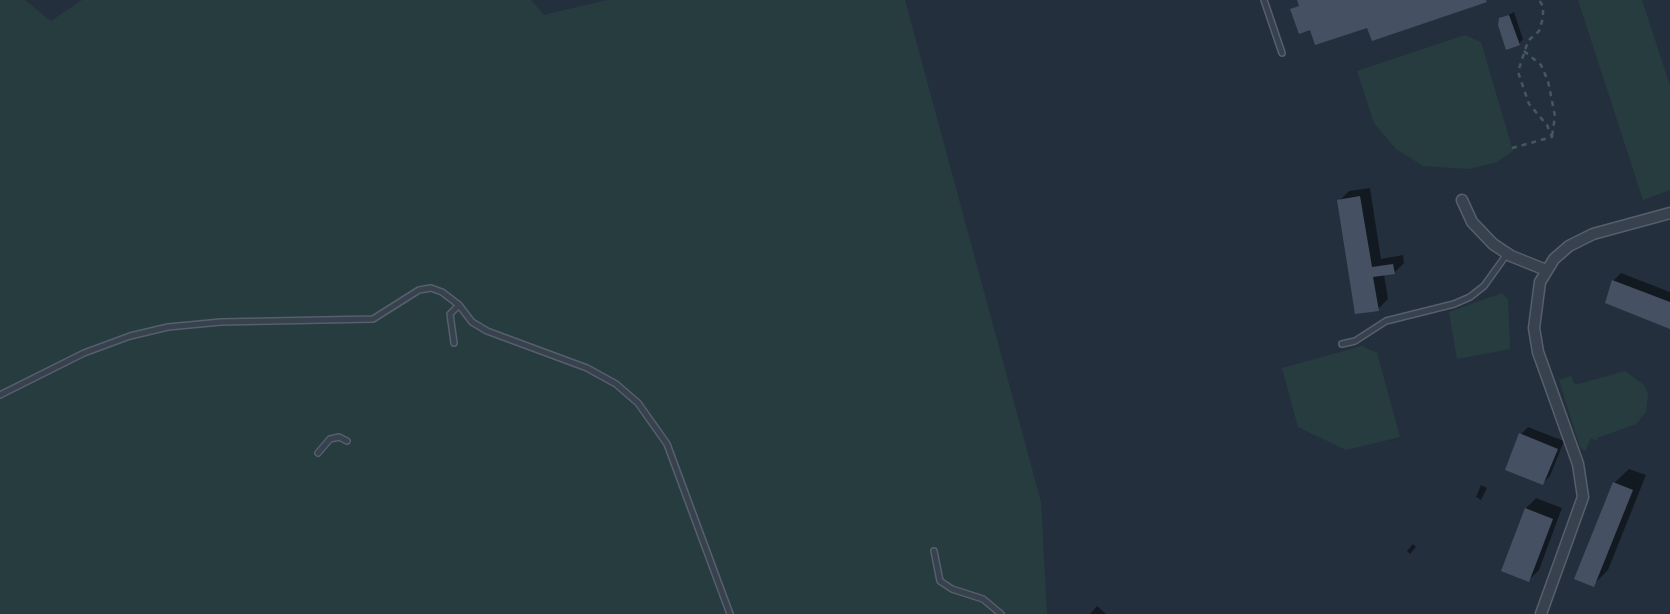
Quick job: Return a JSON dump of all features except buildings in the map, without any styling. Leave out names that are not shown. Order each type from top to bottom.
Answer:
[{"type":"street","points":[[1462,200],[1472,222],[1493,244],[1507,254],[1546,270]]},
{"type":"street","points":[[1541,614],[1583,497],[1578,464],[1538,352],[1534,328],[1535,303],[1546,270],[1569,246],[1593,234],[1670,213]]},
{"type":"lane","points":[[1264,0],[1282,53]]},
{"type":"lane","points":[[1342,344],[1355,341],[1386,321],[1470,297],[1490,279],[1507,254]]},
{"type":"lane","points":[[0,395],[84,354],[130,336],[168,327],[221,322],[373,319],[419,290],[431,288],[442,292],[459,306],[472,322],[487,331],[587,368],[616,384],[649,415],[667,444],[730,614]]},
{"type":"lane","points":[[454,343],[450,314],[459,306]]},
{"type":"lane","points":[[318,453],[330,439],[339,437],[347,441]]},
{"type":"lane","points":[[934,551],[940,581],[952,589],[983,599],[1001,614]]},
{"type":"path","points":[[1539,0],[1543,6],[1543,18],[1539,31],[1528,41],[1518,72],[1522,89],[1552,137]]},
{"type":"path","points":[[1524,51],[1541,65],[1548,82],[1555,116],[1552,137]]},
{"type":"path","points":[[1512,148],[1552,137]]},
{"type":"green space","points":[[0,0],[25,0],[51,21],[82,0],[531,0],[544,15],[607,0],[905,0],[1041,502],[1047,614],[0,614]]},
{"type":"green space","points":[[1578,0],[1642,0],[1670,86],[1670,190],[1643,200]]},
{"type":"green space","points":[[1465,35],[1481,42],[1513,151],[1497,162],[1469,169],[1423,166],[1396,149],[1374,123],[1357,71]]},
{"type":"green space","points":[[1502,293],[1508,299],[1510,349],[1457,359],[1449,312]]},
{"type":"green space","points":[[1362,346],[1377,353],[1400,437],[1346,450],[1298,427],[1282,368]]},
{"type":"green space","points":[[1625,371],[1644,385],[1648,394],[1646,412],[1636,424],[1597,438],[1597,441],[1591,438],[1585,451],[1580,447],[1559,380],[1571,376],[1575,385]]}]
